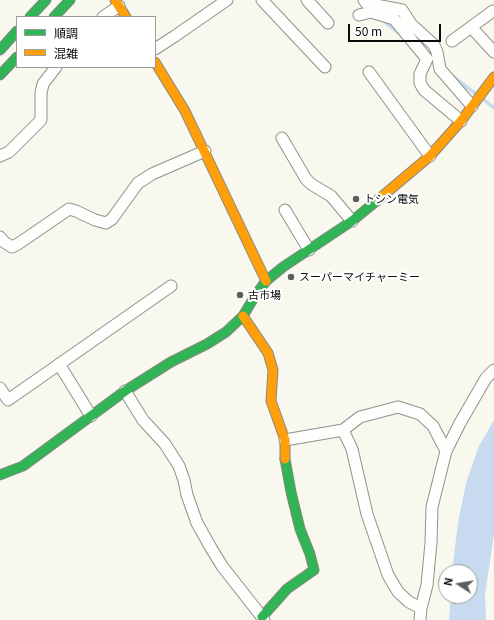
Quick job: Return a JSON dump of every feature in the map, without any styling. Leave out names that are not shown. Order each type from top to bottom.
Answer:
[{"type":"street","points":[[31,16],[46,0]]},
{"type":"street","points":[[55,16],[70,0]]},
{"type":"street","points":[[156,48],[227,0]]},
{"type":"street","points":[[262,0],[325,67]]},
{"type":"street","points":[[306,0],[328,24]]},
{"type":"street","points":[[364,0],[366,3],[402,10],[411,24],[434,44],[440,69],[472,106]]},
{"type":"street","points":[[104,16],[117,3],[125,16]]},
{"type":"street","points":[[452,41],[493,11]]},
{"type":"street","points":[[359,15],[371,12],[394,19],[427,59],[420,74],[420,83],[424,90],[461,121]]},
{"type":"street","points":[[470,27],[494,52]]},
{"type":"street","points":[[0,50],[16,32]]},
{"type":"street","points":[[0,75],[16,58]]},
{"type":"street","points":[[156,64],[185,111],[266,280]]},
{"type":"street","points":[[0,156],[9,152],[41,120],[41,93],[43,84],[55,68]]},
{"type":"street","points":[[369,72],[430,156]]},
{"type":"street","points":[[0,475],[23,466],[125,391],[171,362],[207,344],[226,332],[243,316],[266,280],[352,221],[430,156],[461,121],[494,78]]},
{"type":"street","points":[[282,138],[306,179],[311,184],[331,196],[352,221]]},
{"type":"street","points":[[0,237],[4,242],[12,247],[69,209],[94,220],[106,223],[112,219],[138,183],[152,174],[205,151]]},
{"type":"street","points":[[285,210],[309,250]]},
{"type":"street","points":[[0,388],[8,400],[171,286]]},
{"type":"street","points":[[125,391],[143,420],[165,444],[179,466],[197,523],[210,548],[263,619],[287,589],[314,570],[310,554],[300,529],[284,456],[284,440],[271,401],[273,370],[268,354],[243,316]]},
{"type":"street","points":[[59,364],[91,416]]},
{"type":"street","points":[[420,620],[420,608],[427,585],[431,543],[432,507],[446,451],[486,378],[494,370]]},
{"type":"street","points":[[284,440],[343,430],[360,417],[398,408],[420,414],[433,426],[446,451]]},
{"type":"street","points":[[343,430],[352,449],[367,514],[388,575],[398,592],[409,602],[420,608]]},
{"type":"water","points":[[494,420],[494,535],[485,594],[486,620],[449,620],[450,604],[478,604],[478,564],[453,564],[458,523],[466,483],[479,446]]},
{"type":"waterway","points":[[381,19],[402,36]]},
{"type":"waterway","points":[[451,75],[476,94]]},
{"type":"waterway","points":[[483,99],[494,108]]},
{"type":"traffic: fast","points":[[31,16],[46,0]]},
{"type":"traffic: fast","points":[[55,16],[70,0]]},
{"type":"traffic: fast","points":[[0,50],[16,32]]},
{"type":"traffic: fast","points":[[0,75],[16,58]]},
{"type":"traffic: fast","points":[[0,475],[23,466],[125,391],[171,362],[207,344],[226,332],[243,316],[266,281],[283,267],[352,221],[379,199]]},
{"type":"traffic: fast","points":[[262,617],[287,589],[314,570],[310,554],[300,529],[285,459]]},
{"type":"traffic: slow","points":[[115,0],[125,16]]},
{"type":"traffic: slow","points":[[156,64],[185,111],[266,281]]},
{"type":"traffic: slow","points":[[379,199],[430,156],[461,121],[494,77]]},
{"type":"traffic: slow","points":[[243,316],[268,353],[273,370],[271,401],[285,440],[285,459]]},
{"type":"place","name":"トシン電気","points":[[356,199]]},
{"type":"place","name":"スーパーマイチャーミー","points":[[291,277]]},
{"type":"place","name":"古市場","points":[[240,295]]}]
